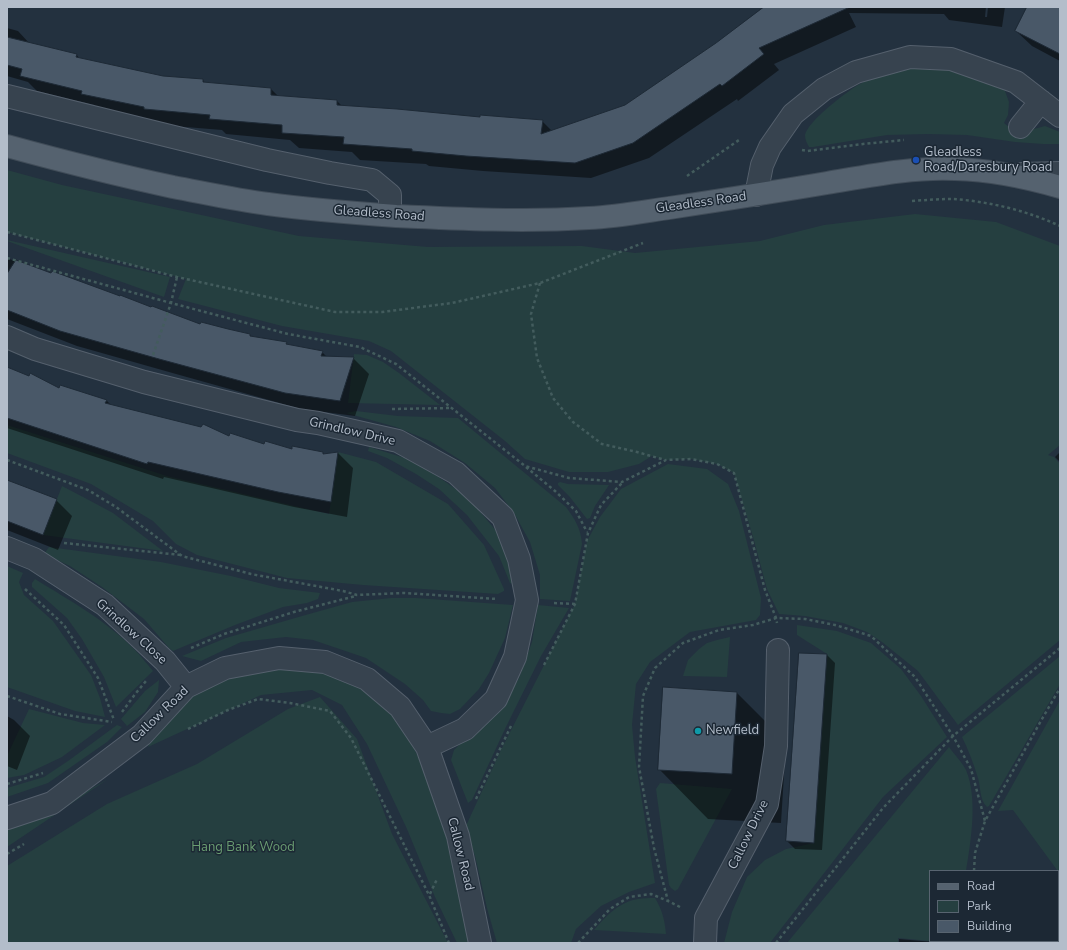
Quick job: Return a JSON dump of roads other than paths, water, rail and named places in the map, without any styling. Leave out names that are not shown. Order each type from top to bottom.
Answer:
[{"type":"main road","name":"Gleadless Road","points":[[7,146],[136,179],[219,196],[295,208],[448,219],[510,220],[591,218],[622,215],[870,176],[918,170],[957,169],[990,172],[1036,180],[1060,187]]},
{"type":"street","name":"Gleadless Road","points":[[756,195],[762,165],[770,147],[793,114],[824,89],[856,72],[910,58],[951,59],[1016,82],[1060,116]]},
{"type":"street","points":[[7,96],[266,160],[372,180],[390,195],[390,215]]},
{"type":"street","points":[[1020,127],[1041,101]]},
{"type":"street","points":[[1009,175],[1060,173]]},
{"type":"street","name":"Grindlow Drive","points":[[7,338],[35,349],[144,382],[297,420],[318,423],[398,441],[456,473],[502,517],[519,558],[527,600],[515,657],[496,699],[465,729],[427,747]]},
{"type":"street","name":"Grindlow Close","points":[[7,548],[34,559],[105,605],[159,655],[186,687]]},
{"type":"street","name":"Callow Drive","points":[[705,943],[706,918],[767,804],[776,746],[778,650]]},
{"type":"street","name":"Callow Road","points":[[7,818],[52,803],[142,735],[186,687],[225,668],[279,658],[325,662],[368,679],[400,707],[427,747],[458,836],[480,943]]},
{"type":"place","name":"Gleadless Road/Daresbury Road","points":[[916,160]]},
{"type":"place","name":"Newfield","points":[[698,731]]},
{"type":"park label","name":"Hang Bank Wood","points":[[243,848]]}]
